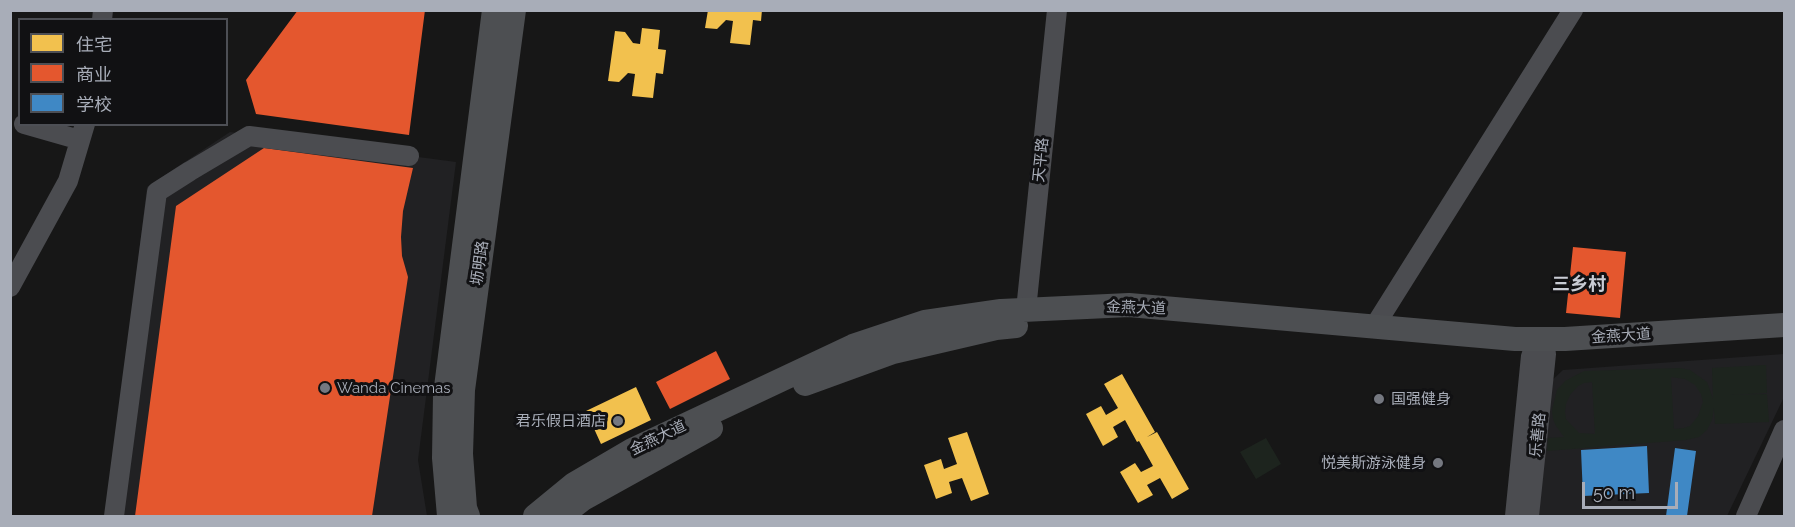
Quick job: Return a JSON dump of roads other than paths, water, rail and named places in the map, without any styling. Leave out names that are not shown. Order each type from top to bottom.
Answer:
[{"type":"main road","name":"坜明路","points":[[449,516],[444,458],[445,395],[494,10]]},
{"type":"main road","name":"坜明路","points":[[468,516],[465,508],[461,454],[463,390],[514,10]]},
{"type":"main road","name":"金燕大道","points":[[535,516],[574,484],[632,450],[853,346],[926,322],[1001,311],[1129,305],[1515,339],[1565,339],[1785,325]]},
{"type":"main road","name":"金燕大道","points":[[561,516],[583,499],[744,410],[812,381],[893,352],[996,328],[1104,320],[1539,355],[1785,335]]},
{"type":"street","name":"天平路","points":[[1026,310],[1057,10]]},
{"type":"street","points":[[1374,327],[1573,10]]},
{"type":"street","points":[[10,287],[68,181],[82,132],[38,126]]},
{"type":"street","points":[[114,516],[157,192],[249,136],[409,156]]},
{"type":"street","name":"乐善路","points":[[1515,516],[1539,355]]},
{"type":"street","name":"乐善路","points":[[1529,516],[1539,355]]},
{"type":"street","points":[[1746,516],[1785,430]]},
{"type":"place","name":"Wanda Cinemas","points":[[325,388]]},
{"type":"place","name":"国强健身","points":[[1379,399]]},
{"type":"place","name":"君乐假日酒店","points":[[618,421]]},
{"type":"place","name":"悦美斯游泳健身","points":[[1438,463]]},
{"type":"district","name":"三乡村","points":[[1579,285]]}]
